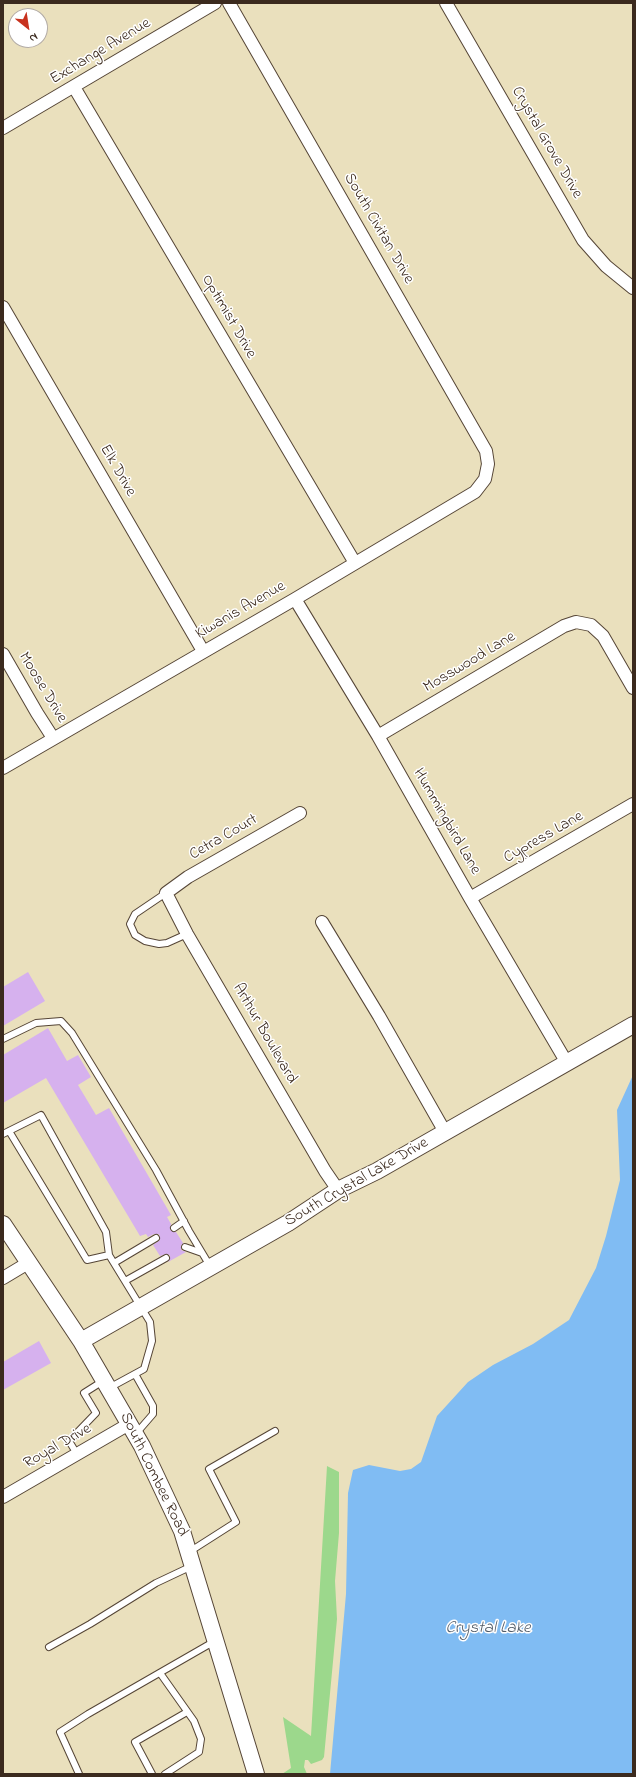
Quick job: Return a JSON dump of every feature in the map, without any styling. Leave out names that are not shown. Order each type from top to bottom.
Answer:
[{"type":"street","name":"Exchange Avenue","points":[[3,128],[215,3]]},
{"type":"street","name":"South Civitan Drive","points":[[229,3],[486,451],[488,464],[486,475]]},
{"type":"street","name":"Crystal Grove Drive","points":[[446,3],[583,240],[606,266],[633,288]]},
{"type":"street","name":"Optimist Drive","points":[[74,87],[355,563]]},
{"type":"street","name":"Elk Drive","points":[[3,307],[203,651]]},
{"type":"street","name":"Kiwanis Avenue","points":[[3,768],[295,599],[475,492],[485,480],[486,475]]},
{"type":"street","name":"Hummingbird Lane","points":[[295,599],[378,736],[470,898],[567,1063]]},
{"type":"street","name":"Mosswood Lane","points":[[378,736],[564,626],[580,622],[591,625],[603,636],[633,688]]},
{"type":"street","name":"Moose Drive","points":[[3,654],[53,738]]},
{"type":"street","name":"Cypress Lane","points":[[470,898],[633,804]]},
{"type":"street","name":"Cetra Court","points":[[166,893],[188,877],[300,813]]},
{"type":"street","name":"Arthur Boulevard","points":[[166,893],[187,934],[325,1171],[338,1190]]},
{"type":"street","points":[[322,922],[379,1016],[445,1132]]},
{"type":"street","name":"South Crystal Lake Drive","points":[[81,1341],[288,1223],[338,1190],[376,1171],[633,1025]]},
{"type":"street","name":"South Combee Road","points":[[3,1224],[81,1341],[132,1428],[182,1531],[216,1641],[251,1772]]},
{"type":"street","points":[[3,1278],[28,1263]]},
{"type":"street","name":"Royal Drive","points":[[3,1497],[77,1454],[132,1428]]},
{"type":"lane","points":[[166,893],[135,914],[130,924],[135,935],[145,941],[159,944],[167,943],[187,934]]},
{"type":"lane","points":[[3,1039],[36,1023],[61,1021],[76,1040],[156,1170],[211,1268]]},
{"type":"lane","points":[[77,1454],[69,1441],[96,1413],[84,1393],[135,1374],[144,1369],[152,1340],[150,1322],[109,1255],[106,1232],[41,1115],[6,1132],[87,1260],[109,1255]]},
{"type":"lane","points":[[174,1228],[184,1222]]},
{"type":"lane","points":[[114,1263],[156,1238]]},
{"type":"lane","points":[[185,1247],[202,1252]]},
{"type":"lane","points":[[126,1282],[166,1258]]},
{"type":"lane","points":[[132,1428],[140,1429],[153,1414],[153,1406],[135,1374]]},
{"type":"lane","points":[[49,1647],[90,1624],[156,1583],[191,1559],[236,1522],[209,1469],[274,1431]]},
{"type":"lane","points":[[79,1774],[60,1732],[88,1714],[216,1641]]},
{"type":"lane","points":[[160,1673],[194,1721],[202,1738],[199,1752],[166,1774]]},
{"type":"lane","points":[[152,1774],[135,1742],[187,1712]]},
{"type":"green space","points":[[327,1466],[339,1472],[339,1533],[335,1581],[337,1619],[324,1757],[322,1760],[311,1764],[308,1760],[305,1760],[304,1767],[307,1774],[282,1774],[291,1768],[283,1717],[311,1736]]},
{"type":"water","name":"Crystal Lake","points":[[633,1075],[633,1774],[330,1774],[346,1594],[348,1493],[353,1470],[369,1465],[400,1471],[411,1469],[421,1462],[437,1416],[468,1382],[493,1365],[533,1344],[569,1320],[596,1268],[606,1236],[620,1180],[617,1110]]},
{"type":"building","points":[[28,972],[45,1001],[3,1026],[3,987]]},
{"type":"building","points":[[48,1028],[67,1061],[78,1055],[91,1077],[78,1085],[96,1115],[109,1108],[171,1215],[167,1217],[171,1224],[170,1230],[176,1232],[183,1243],[181,1250],[186,1252],[168,1262],[170,1255],[166,1254],[160,1256],[153,1245],[160,1240],[159,1234],[154,1234],[148,1237],[146,1234],[140,1236],[46,1078],[3,1103],[3,1055]]},
{"type":"building","points":[[39,1341],[51,1363],[3,1390],[3,1362]]}]
